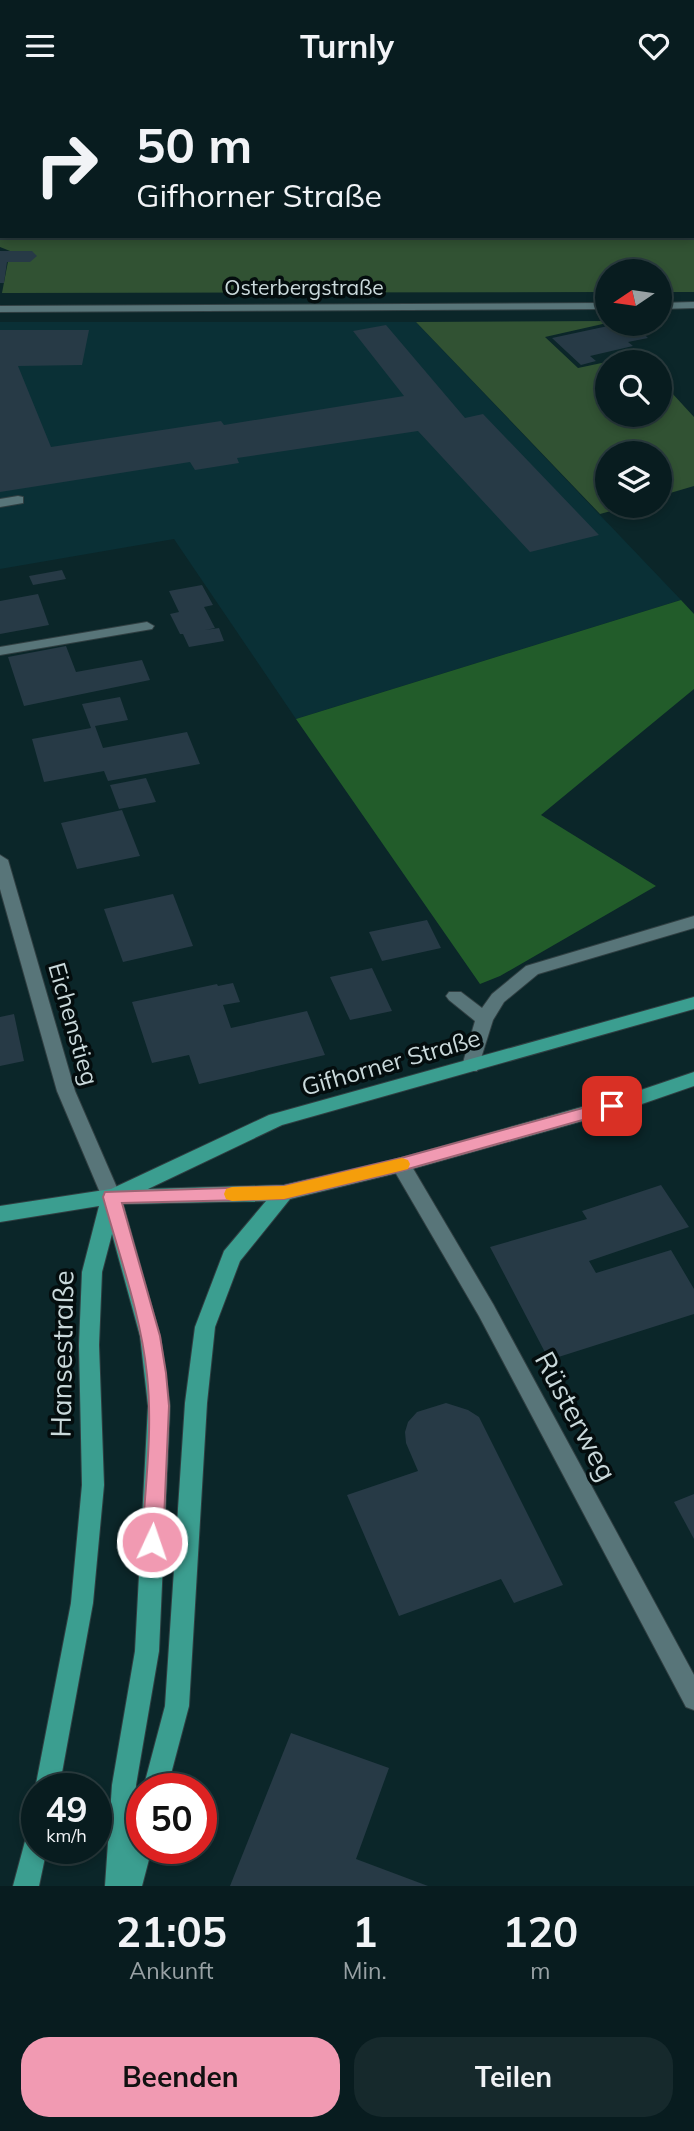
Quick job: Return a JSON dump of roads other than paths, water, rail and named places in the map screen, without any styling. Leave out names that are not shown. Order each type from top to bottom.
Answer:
[{"type":"main road","name":"Gifhorner Straße","points":[[111,1197],[276,1120],[694,1003]]},
{"type":"main road","name":"Gifhorner Straße","points":[[0,1214],[111,1197],[284,1193],[401,1165],[639,1098],[694,1079]]},
{"type":"main road","points":[[159,1773],[177,1706],[196,1403],[205,1327],[231,1257],[284,1193]]},
{"type":"main road","name":"Hansestraße","points":[[50,1773],[82,1603],[93,1485],[89,1345],[92,1272],[111,1197]]},
{"type":"main road","points":[[111,1197],[150,1336],[159,1406],[147,1651],[124,1785],[118,1886]]},
{"type":"main road","points":[[26,1886],[31,1864]]},
{"type":"main road","points":[[129,1886],[135,1864]]},
{"type":"street","points":[[672,306],[694,305]]},
{"type":"street","name":"Osterbergstraße","points":[[0,309],[595,306]]},
{"type":"street","points":[[0,503],[18,500]]},
{"type":"street","points":[[0,651],[147,626]]},
{"type":"street","name":"Eichenstieg","points":[[0,860],[66,1091],[111,1197]]},
{"type":"street","points":[[471,1066],[484,1019],[498,998],[532,970],[694,922]]},
{"type":"street","points":[[455,996],[484,1019]]},
{"type":"street","name":"Rüsterweg","points":[[401,1165],[492,1322],[694,1699]]}]
